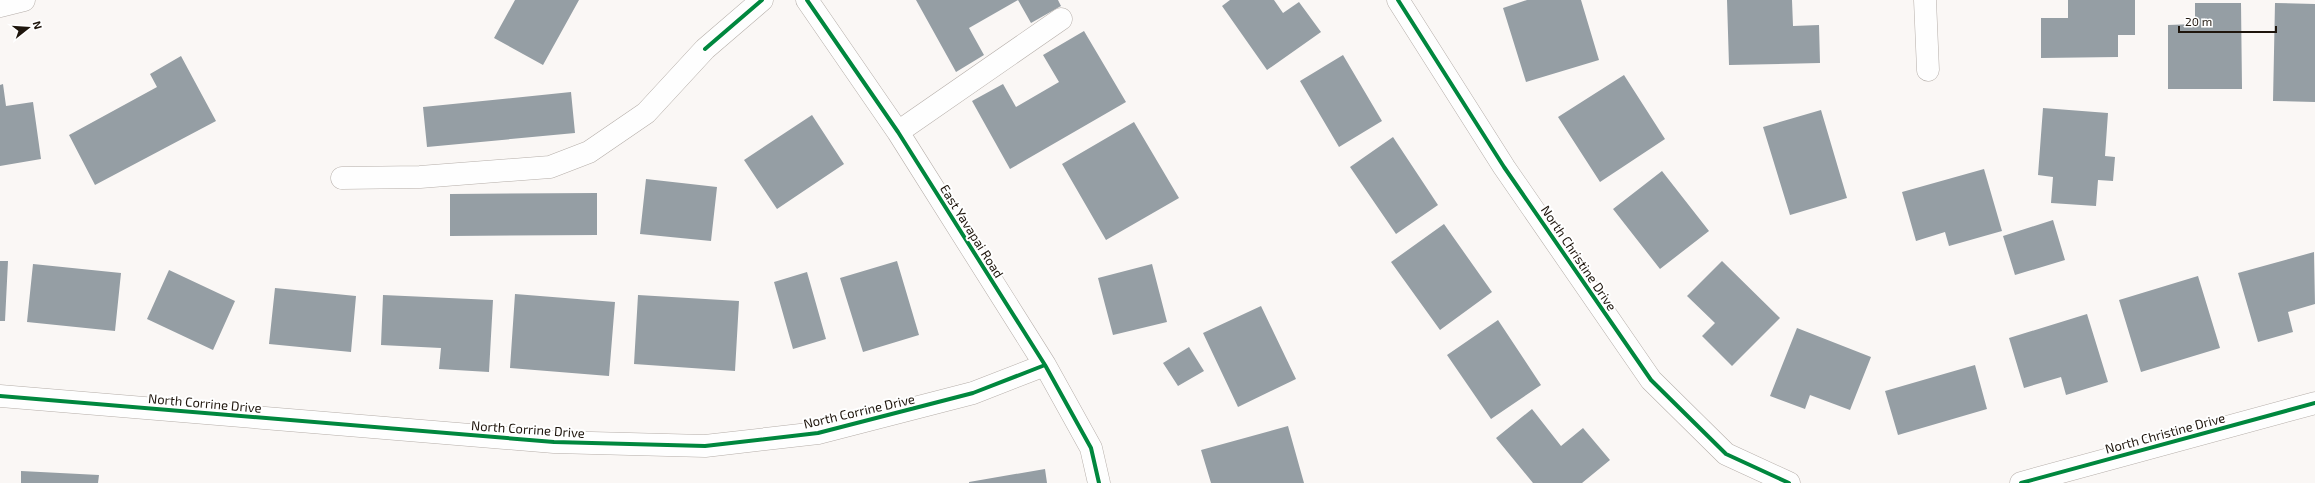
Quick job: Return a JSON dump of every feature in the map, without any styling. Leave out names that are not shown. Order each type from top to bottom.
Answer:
[{"type":"street","points":[[0,6],[24,0]]},
{"type":"street","points":[[342,178],[420,177],[550,167],[589,152],[646,113],[705,49],[762,0]]},
{"type":"street","name":"East Yavapai Road","points":[[807,0],[898,132],[1045,364],[1091,448],[1099,483]]},
{"type":"street","name":"North Christine Drive","points":[[1398,0],[1504,167],[1651,380],[1726,454],[1789,483]]},
{"type":"street","points":[[1925,0],[1928,70]]},
{"type":"street","points":[[898,132],[1061,19]]},
{"type":"street","name":"North Corrine Drive","points":[[0,396],[554,442],[705,446],[818,433],[973,393],[1045,364]]},
{"type":"street","name":"North Christine Drive","points":[[2021,483],[2315,403]]},
{"type":"building","points":[[515,0],[579,0],[543,65],[494,38]]},
{"type":"building","points":[[916,0],[1018,0],[969,28],[984,55],[956,72]]},
{"type":"building","points":[[1018,0],[1058,0],[1061,6],[1031,23]]},
{"type":"building","points":[[1230,0],[1274,0],[1283,13],[1299,2],[1321,32],[1267,70],[1222,6]]},
{"type":"building","points":[[1527,0],[1581,0],[1599,60],[1526,82],[1503,8]]},
{"type":"building","points":[[1727,0],[1792,0],[1793,26],[1819,25],[1820,63],[1729,65]]},
{"type":"building","points":[[2068,0],[2135,0],[2135,35],[2118,35],[2118,57],[2041,58],[2041,18],[2068,18]]},
{"type":"building","points":[[2195,3],[2241,3],[2242,89],[2168,89],[2168,25],[2195,24]]},
{"type":"building","points":[[2275,3],[2315,4],[2315,102],[2273,101]]},
{"type":"building","points":[[1084,31],[1126,102],[1010,169],[972,101],[1003,84],[1016,107],[1059,82],[1043,55]]},
{"type":"building","points":[[1343,55],[1382,121],[1339,147],[1300,81]]},
{"type":"building","points":[[181,56],[216,121],[95,185],[69,135],[157,87],[150,74]]},
{"type":"building","points":[[1624,75],[1665,139],[1600,182],[1558,117]]},
{"type":"building","points":[[3,84],[6,106],[33,102],[41,159],[0,166],[0,85]]},
{"type":"building","points":[[571,92],[575,133],[427,147],[423,107]]},
{"type":"building","points":[[2043,108],[2108,113],[2105,156],[2115,157],[2113,181],[2098,180],[2096,206],[2051,203],[2053,177],[2038,175]]},
{"type":"building","points":[[1821,110],[1847,198],[1790,215],[1763,127]]},
{"type":"building","points":[[812,115],[844,164],[777,209],[744,160]]},
{"type":"building","points":[[1134,122],[1179,198],[1106,240],[1062,164]]},
{"type":"building","points":[[1393,137],[1438,205],[1396,234],[1350,167]]},
{"type":"building","points":[[1984,169],[2002,231],[1949,246],[1945,232],[1916,241],[1902,192]]},
{"type":"building","points":[[1662,171],[1709,231],[1660,269],[1613,209]]},
{"type":"building","points":[[646,179],[717,187],[711,241],[640,234]]},
{"type":"building","points":[[597,193],[597,235],[450,236],[450,194]]},
{"type":"building","points":[[2053,220],[2065,260],[2015,275],[2003,236]]},
{"type":"building","points":[[1444,224],[1492,292],[1440,330],[1391,262]]},
{"type":"building","points":[[2314,252],[2315,304],[2288,312],[2293,332],[2258,342],[2238,273]]},
{"type":"building","points":[[0,261],[8,261],[5,321],[0,321]]},
{"type":"building","points":[[897,261],[919,335],[863,352],[840,278]]},
{"type":"building","points":[[1722,261],[1780,318],[1732,366],[1702,336],[1715,323],[1687,296]]},
{"type":"building","points":[[33,264],[121,273],[115,331],[27,322]]},
{"type":"building","points":[[1152,264],[1167,322],[1113,335],[1098,278]]},
{"type":"building","points":[[169,270],[235,301],[213,350],[147,319]]},
{"type":"building","points":[[807,272],[826,339],[793,349],[774,282]]},
{"type":"building","points":[[2198,276],[2220,348],[2141,372],[2119,300]]},
{"type":"building","points":[[275,288],[356,296],[351,352],[269,344]]},
{"type":"building","points":[[515,294],[615,302],[609,376],[510,368]]},
{"type":"building","points":[[383,295],[493,300],[489,372],[439,369],[441,348],[381,345]]},
{"type":"building","points":[[638,295],[739,301],[735,371],[634,364]]},
{"type":"building","points":[[1261,306],[1296,379],[1238,407],[1203,333]]},
{"type":"building","points":[[2087,314],[2108,382],[2066,395],[2061,377],[2024,388],[2009,338]]},
{"type":"building","points":[[1498,320],[1541,385],[1491,419],[1447,355]]},
{"type":"building","points":[[1797,328],[1871,357],[1850,410],[1810,395],[1805,409],[1770,396]]},
{"type":"building","points":[[1189,347],[1204,371],[1178,386],[1163,363]]},
{"type":"building","points":[[1975,365],[1987,409],[1898,435],[1885,391]]},
{"type":"building","points":[[1532,409],[1561,446],[1583,428],[1610,460],[1582,483],[1533,483],[1496,438]]},
{"type":"building","points":[[1288,426],[1304,483],[1211,483],[1201,450]]},
{"type":"building","points":[[1045,469],[1047,483],[969,483],[969,482]]},
{"type":"building","points":[[21,471],[99,475],[98,483],[21,483]]},
{"type":"cycle path","points":[[705,49],[762,0]]},
{"type":"cycle path","points":[[807,0],[898,132],[1045,365],[1091,448],[1099,483]]},
{"type":"cycle path","points":[[1398,0],[1504,167],[1651,380],[1726,454],[1789,483]]},
{"type":"cycle path","points":[[0,396],[554,442],[705,446],[818,433],[973,393],[1045,365]]},
{"type":"cycle path","points":[[2021,483],[2315,403]]}]
